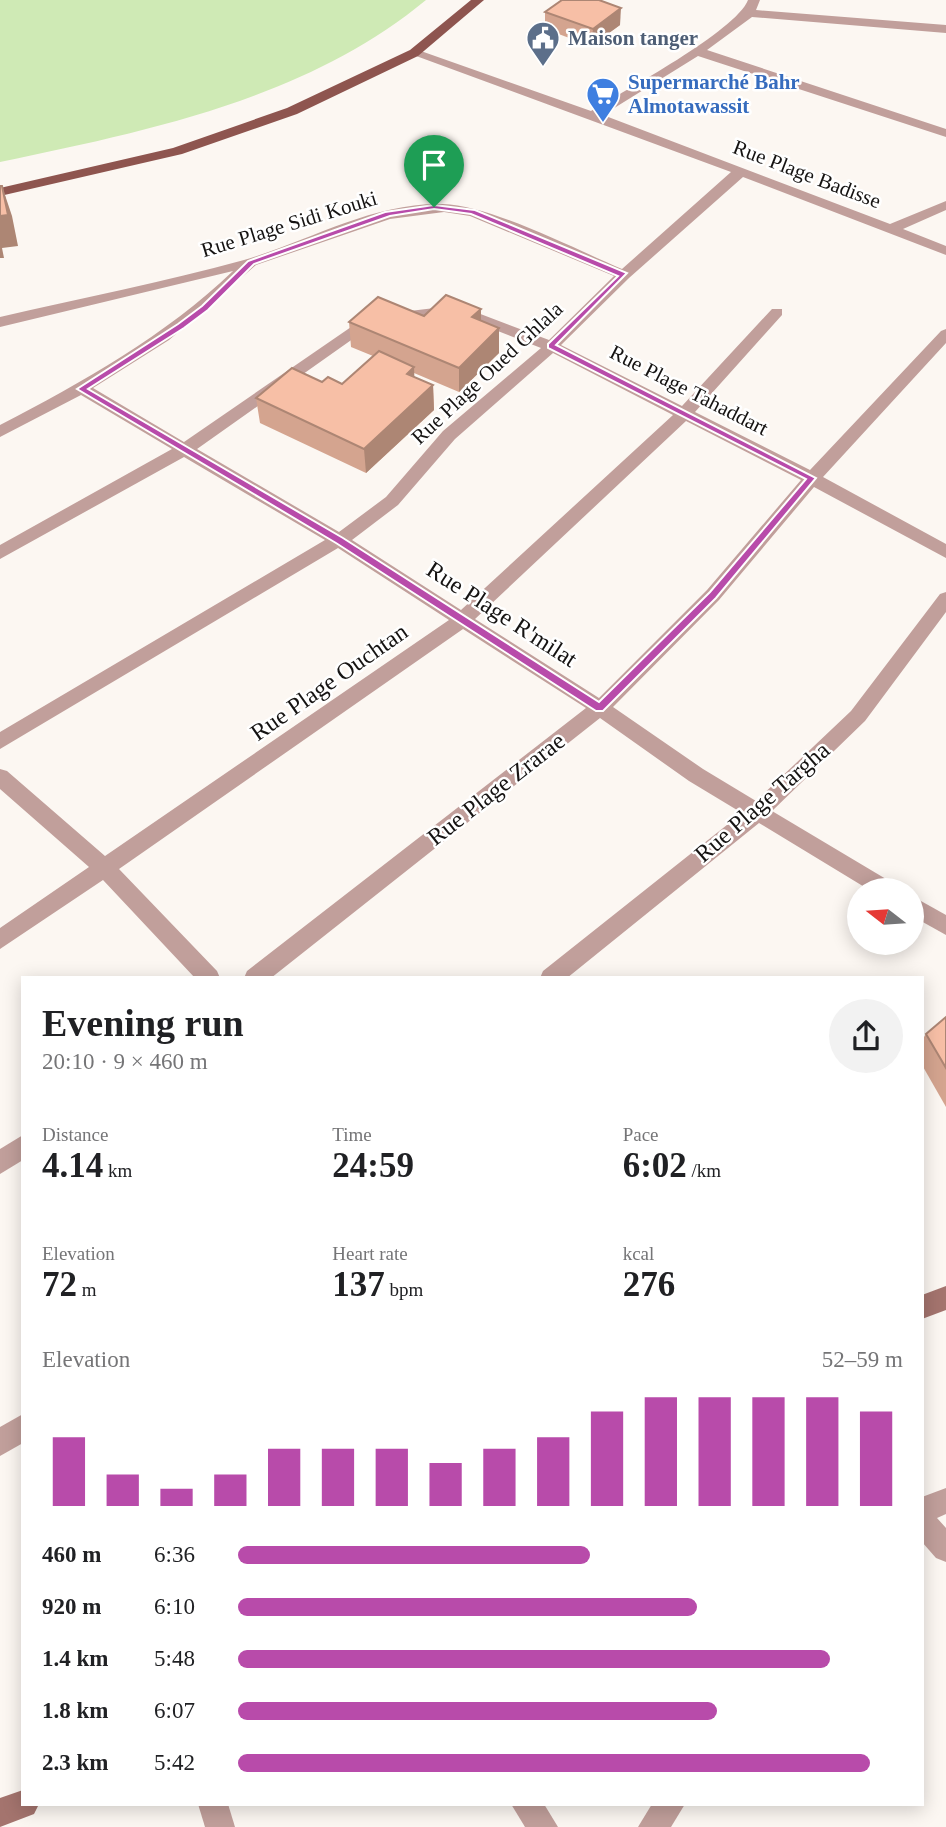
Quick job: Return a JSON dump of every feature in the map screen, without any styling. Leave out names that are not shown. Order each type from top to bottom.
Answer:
[{"type":"main road","points":[[0,192],[89,174],[208,141],[292,111],[414,53],[478,0]]},
{"type":"street","points":[[592,116],[697,51],[752,6],[946,29]]},
{"type":"street","points":[[697,51],[946,133]]},
{"type":"street","name":"Rue Plage Badisse","points":[[414,53],[741,171],[946,251]]},
{"type":"street","name":"Rue Plage Oued Ghlala","points":[[0,741],[304,558],[339,540],[386,507],[431,453],[741,171]]},
{"type":"street","points":[[892,229],[946,205]]},
{"type":"street","name":"Rue Plage Sidi Kouki","points":[[0,322],[251,262],[388,214],[434,207],[473,212],[624,275]]},
{"type":"street","points":[[0,432],[82,389],[181,326],[205,308],[251,262]]},
{"type":"street","name":"Rue Plage Tahaddart","points":[[0,553],[185,449],[349,334],[368,324],[398,316],[438,312],[470,315],[551,346],[811,478],[946,552]]},
{"type":"street","name":"Rue Plage Ouchtan","points":[[0,940],[461,621],[685,413],[777,312]]},
{"type":"street","name":"Rue Plage Zrarae","points":[[258,976],[600,708],[713,595],[811,478],[946,334]]},
{"type":"street","name":"Rue Plage R'milat","points":[[82,389],[339,540],[600,708],[696,775],[868,878]]},
{"type":"street","name":"Rue Plage Targha","points":[[553,976],[759,811],[858,716],[946,599]]},
{"type":"street","points":[[0,777],[105,868],[207,976]]},
{"type":"street","points":[[924,912],[946,926]]},
{"type":"street","points":[[0,1163],[21,1147]]},
{"type":"street","points":[[924,1306],[946,1298]]},
{"type":"street","points":[[0,1443],[21,1428]]},
{"type":"street","points":[[924,1509],[946,1501]]},
{"type":"street","points":[[924,1523],[946,1548]]},
{"type":"street","points":[[0,1813],[21,1805]]},
{"type":"street","points":[[215,1806],[220,1827]]},
{"type":"street","points":[[527,1806],[542,1827]]},
{"type":"street","points":[[653,1827],[669,1806]]},
{"type":"green space","points":[[0,0],[426,0],[379,34],[330,63],[278,87],[168,123],[0,162]]},
{"type":"building","points":[[562,0],[599,0],[621,8],[593,29],[545,12]]},
{"type":"building","points":[[2,186],[8,215],[0,216]]},
{"type":"building","points":[[446,295],[481,309],[472,317],[499,328],[459,368],[349,322],[378,297],[424,316]]},
{"type":"building","points":[[379,351],[414,367],[407,374],[433,385],[364,449],[256,398],[292,368],[322,382],[328,377],[342,384]]},
{"type":"building","points":[[946,1017],[946,1068],[926,1034]]},
{"type":"place","name":"Maison tanger","points":[[543,68]]},
{"type":"place","name":"Supermarché Bahr Almotawassit","points":[[603,124]]},
{"type":"route","points":[[418,207],[434,207],[473,212],[624,275],[551,346],[811,478],[713,595],[600,708],[339,540],[82,389],[155,344],[205,308],[251,262],[388,214],[418,207]]}]
